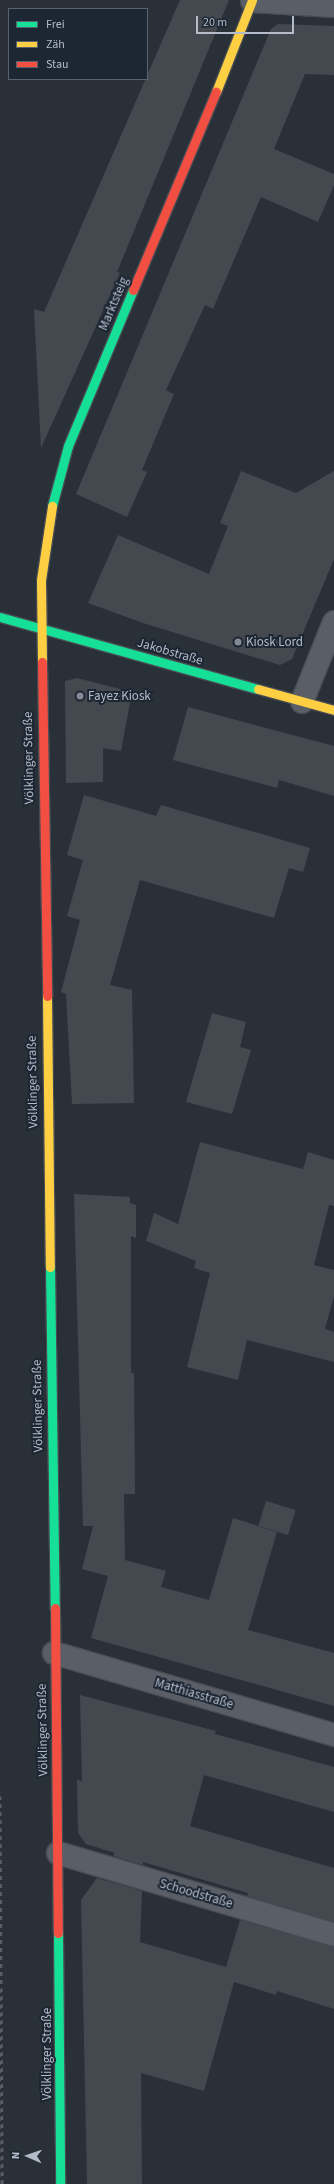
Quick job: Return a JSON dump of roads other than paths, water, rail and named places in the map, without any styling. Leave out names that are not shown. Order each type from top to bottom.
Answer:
[{"type":"street","points":[[252,1],[334,6]]},
{"type":"street","name":"Marktsteig","points":[[41,628],[42,566],[60,468],[252,1]]},
{"type":"street","name":"Jakobstraße","points":[[0,618],[41,628],[334,710]]},
{"type":"street","points":[[302,702],[334,622]]},
{"type":"street","name":"Völklinger Straße","points":[[41,628],[54,1653],[58,1854],[60,2184]]},
{"type":"street","name":"Matthiasstraße","points":[[54,1653],[334,1734]]},
{"type":"street","name":"Schoodstraße","points":[[58,1854],[334,1935]]},
{"type":"railway","points":[[0,1796],[2,2184]]},
{"type":"place","name":"Kiosk Lord","points":[[238,642]]},
{"type":"place","name":"Fayez Kiosk","points":[[80,696]]}]
